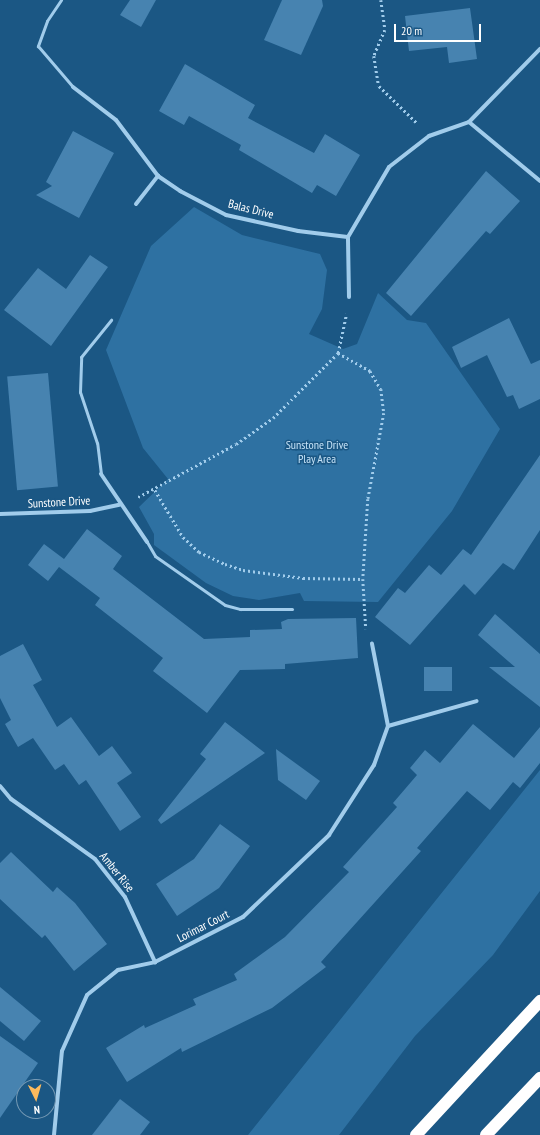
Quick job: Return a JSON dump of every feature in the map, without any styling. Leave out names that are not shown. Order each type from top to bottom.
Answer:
[{"type":"highway","points":[[416,1135],[540,1001]]},
{"type":"highway","points":[[486,1135],[540,1078]]},
{"type":"street","points":[[349,297],[348,237],[389,167],[429,136],[469,122],[540,49]]},
{"type":"street","name":"Balas Drive","points":[[73,87],[116,120],[158,176],[226,215],[298,231],[348,237]]},
{"type":"street","points":[[469,122],[540,181]]},
{"type":"street","points":[[136,204],[158,176]]},
{"type":"street","points":[[101,474],[119,505],[147,542]]},
{"type":"street","name":"Sunstone Drive","points":[[0,514],[90,511],[119,505]]},
{"type":"street","points":[[372,644],[388,726],[477,701]]},
{"type":"street","name":"Lorimar Court","points":[[54,1135],[62,1051],[87,995],[118,970],[155,962],[243,917],[297,868],[329,836],[374,765],[388,726]]},
{"type":"street","name":"Amber Rise","points":[[0,786],[11,799],[95,859],[125,898],[155,962]]},
{"type":"lane","points":[[61,0],[46,21],[38,46],[73,87]]},
{"type":"lane","points":[[101,474],[96,443],[80,392],[81,357],[111,320]]},
{"type":"lane","points":[[147,542],[161,561],[225,605],[240,610],[292,609]]},
{"type":"path","points":[[381,0],[385,30],[374,56],[379,86],[429,136]]},
{"type":"path","points":[[119,505],[155,490],[236,444],[273,418],[338,354],[349,297]]},
{"type":"path","points":[[338,354],[370,371],[381,389],[384,413],[368,499],[364,579],[366,631],[372,644]]},
{"type":"path","points":[[155,490],[183,537],[199,552],[225,564],[243,570],[303,578],[364,579]]},
{"type":"green space","name":"Sunstone Drive Play Area","points":[[194,207],[242,235],[320,254],[327,270],[322,309],[309,334],[343,349],[357,344],[378,293],[407,320],[426,323],[500,429],[452,511],[378,602],[304,601],[300,593],[259,600],[233,596],[206,583],[154,545],[154,534],[139,507],[168,479],[143,448],[106,350],[151,246]]},
{"type":"green space","points":[[540,770],[540,891],[493,955],[415,1036],[339,1135],[248,1135]]},
{"type":"building","points":[[130,0],[156,0],[141,27],[120,15]]},
{"type":"building","points":[[282,0],[322,0],[323,6],[301,55],[264,40]]},
{"type":"building","points":[[470,8],[477,59],[449,63],[447,47],[409,51],[405,16]]},
{"type":"building","points":[[185,64],[255,105],[248,118],[314,153],[325,134],[360,155],[336,196],[317,185],[312,193],[239,150],[241,145],[189,116],[184,125],[159,111]]},
{"type":"building","points":[[73,131],[114,153],[79,218],[36,195],[52,186],[46,182]]},
{"type":"building","points":[[486,171],[520,201],[490,234],[486,231],[411,316],[386,293]]},
{"type":"building","points":[[90,255],[108,267],[51,346],[4,310],[38,268],[66,289]]},
{"type":"building","points":[[509,318],[531,364],[540,360],[540,399],[519,409],[513,395],[507,397],[487,355],[461,368],[452,347]]},
{"type":"building","points":[[48,373],[58,487],[17,490],[7,377]]},
{"type":"building","points":[[540,455],[540,530],[514,570],[503,563],[475,595],[464,584],[410,645],[375,617],[398,588],[405,593],[429,565],[441,575],[463,549],[471,555]]},
{"type":"building","points":[[87,529],[122,556],[113,569],[204,639],[250,637],[250,630],[282,629],[281,622],[288,619],[356,618],[358,658],[285,664],[285,669],[240,670],[207,713],[153,671],[163,658],[95,605],[100,598],[59,567],[48,581],[28,565],[44,544],[64,559]]},
{"type":"building","points":[[495,614],[540,654],[540,707],[489,667],[515,667],[478,635]]},
{"type":"building","points":[[23,644],[42,680],[33,685],[57,727],[71,717],[99,756],[112,746],[132,773],[117,783],[141,817],[120,831],[86,780],[79,785],[64,764],[55,770],[33,738],[18,747],[5,724],[11,720],[0,698],[0,656]]},
{"type":"building","points":[[424,667],[452,667],[452,691],[424,691]]},
{"type":"building","points":[[225,722],[265,753],[161,824],[158,820],[206,759],[200,754]]},
{"type":"building","points":[[473,724],[514,758],[540,727],[540,763],[520,788],[513,782],[490,810],[467,791],[417,848],[421,851],[321,962],[326,967],[272,1008],[182,1052],[181,1048],[127,1082],[106,1048],[144,1025],[145,1028],[196,1005],[193,999],[237,980],[234,974],[285,937],[349,872],[343,867],[397,807],[393,803],[417,775],[410,768],[425,750],[440,763]]},
{"type":"building","points":[[276,749],[320,781],[306,800],[278,780]]},
{"type":"building","points":[[220,824],[250,846],[219,888],[177,916],[156,884],[194,859]]},
{"type":"building","points":[[11,852],[53,892],[57,887],[75,903],[107,944],[74,971],[45,935],[42,938],[0,899],[0,863]]},
{"type":"building","points":[[0,987],[41,1021],[24,1041],[0,1021]]},
{"type":"building","points":[[0,1036],[38,1063],[27,1079],[16,1079],[16,1095],[0,1118]]},
{"type":"building","points":[[120,1099],[150,1122],[140,1135],[92,1135]]}]
